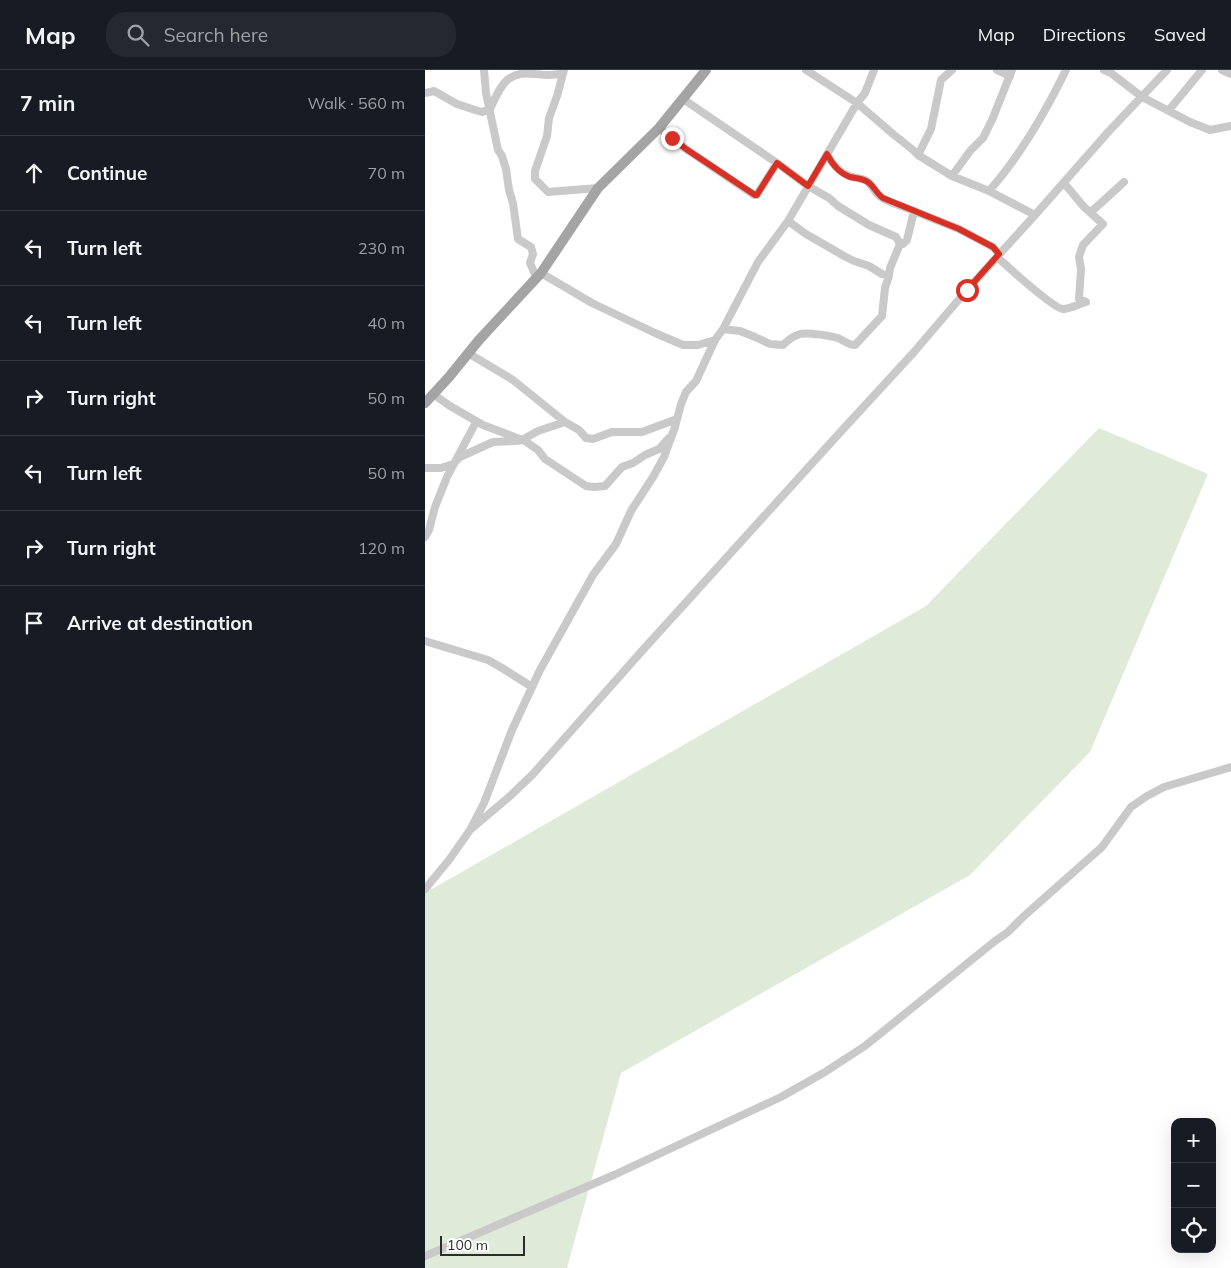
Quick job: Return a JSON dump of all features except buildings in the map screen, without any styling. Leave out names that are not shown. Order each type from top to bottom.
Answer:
[{"type":"main road","points":[[425,403],[539,275],[599,188],[659,128],[706,70]]},
{"type":"street","points":[[484,70],[486,93],[498,150],[506,169],[518,239],[531,247],[533,254],[530,263],[539,275],[592,303],[683,345],[698,345],[715,340]]},
{"type":"street","points":[[806,70],[857,103],[918,155],[952,176],[989,191],[1035,215]]},
{"type":"street","points":[[425,889],[470,830],[484,802],[512,730],[540,670],[593,575],[615,544],[631,511],[653,478],[664,457],[686,392],[696,381],[715,340],[723,329],[759,262],[788,221],[857,103],[865,93],[874,70]]},
{"type":"street","points":[[918,155],[931,129],[941,80],[952,70]]},
{"type":"street","points":[[952,176],[970,150],[983,138],[1011,73],[997,70]]},
{"type":"street","points":[[989,191],[1029,137],[1052,99],[1066,70]]},
{"type":"street","points":[[1104,70],[1142,96],[1190,122],[1210,130],[1231,126]]},
{"type":"street","points":[[470,830],[533,774],[641,652],[914,352],[998,255],[1167,70]]},
{"type":"street","points":[[1169,110],[1202,70]]},
{"type":"street","points":[[1222,70],[1231,74]]},
{"type":"street","points":[[425,93],[434,91],[457,104],[482,112],[490,109],[499,90],[514,75],[522,72],[555,75],[564,71]]},
{"type":"street","points":[[564,71],[549,118],[547,136],[535,172],[535,179],[548,192],[599,188]]},
{"type":"street","points":[[683,99],[838,206],[855,217],[896,237],[900,244]]},
{"type":"street","points":[[659,128],[686,149],[755,195],[757,195],[777,163]]},
{"type":"street","points":[[827,154],[832,164],[843,173],[868,182],[883,198],[959,229],[993,247],[998,255],[1040,294],[1062,309],[1086,302],[1079,299],[1081,269],[1079,257],[1083,245],[1103,224],[1084,207],[1064,183]]},
{"type":"street","points":[[1091,212],[1124,182]]},
{"type":"street","points":[[723,329],[740,331],[770,344],[783,345],[791,337],[802,333],[832,336],[852,346],[855,345],[882,316],[885,288],[890,268],[900,244],[907,240],[914,211]]},
{"type":"street","points":[[788,221],[843,256],[889,276]]},
{"type":"street","points":[[468,353],[533,394],[565,422],[579,430],[586,438],[593,439],[612,432],[642,432],[677,419]]},
{"type":"street","points":[[433,394],[483,426],[522,440],[538,450],[545,459],[586,486],[605,486],[622,467],[659,449],[672,436]]},
{"type":"street","points":[[425,537],[453,464],[476,422]]},
{"type":"street","points":[[425,468],[441,468],[453,464],[460,457],[493,442],[522,440],[538,431],[565,422]]},
{"type":"street","points":[[425,641],[487,660],[532,687]]},
{"type":"street","points":[[425,1256],[613,1175],[781,1097],[810,1081],[865,1046],[1008,932],[1102,847],[1131,807],[1164,787],[1231,767]]},
{"type":"green space","points":[[1099,428],[1208,474],[1090,752],[970,875],[621,1073],[567,1268],[425,1268],[425,884],[432,889],[926,606]]},
{"type":"route","points":[[672,138],[755,195],[757,195],[777,163],[808,186],[827,154],[832,164],[843,173],[868,182],[883,198],[959,229],[993,247],[999,254],[967,290]]}]
